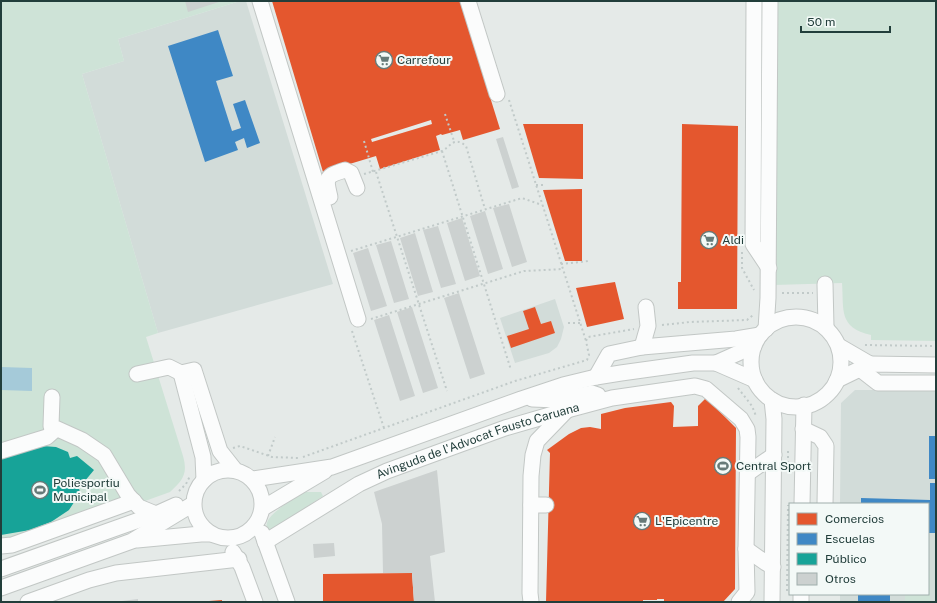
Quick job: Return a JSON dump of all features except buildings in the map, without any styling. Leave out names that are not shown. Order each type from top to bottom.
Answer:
[{"type":"street","points":[[260,1],[339,256],[363,319]]},
{"type":"street","points":[[468,1],[502,95]]},
{"type":"street","points":[[754,1],[753,244],[768,268]]},
{"type":"street","points":[[770,1],[768,298],[760,337],[752,361],[755,380],[761,390],[772,400],[781,404],[790,406],[804,405],[818,401],[833,388],[837,380],[841,364],[839,346]]},
{"type":"street","points":[[330,197],[328,179],[332,175],[345,170],[351,173],[355,182]]},
{"type":"street","points":[[825,284],[826,327]]},
{"type":"street","points":[[768,298],[775,310],[785,318]]},
{"type":"street","points":[[642,347],[648,326],[646,307]]},
{"type":"street","points":[[596,377],[609,354],[642,347],[760,337],[774,323],[785,318],[795,317],[807,318],[826,327],[839,346],[865,367],[878,383],[936,383]]},
{"type":"street","points":[[648,326],[660,345]]},
{"type":"street","name":"Avinguda de l'Advocat Fausto Caruana","points":[[716,363],[760,337]]},
{"type":"street","name":"Avinguda de l'Advocat Fausto Caruana","points":[[253,479],[332,467],[521,399],[563,385],[596,377],[694,363],[716,363],[755,380]]},
{"type":"street","points":[[837,380],[865,367],[936,366]]},
{"type":"street","points":[[137,374],[169,367],[181,373],[194,370],[220,451],[235,470],[253,479],[261,493],[261,514],[265,542],[287,602]]},
{"type":"street","points":[[1,588],[132,541],[194,500],[204,480],[203,457],[181,373]]},
{"type":"street","name":"Avinguda de l'Advocat Fausto Caruana","points":[[265,542],[359,484],[387,471],[505,428],[612,398],[695,386],[706,389],[741,420],[747,429],[748,472]]},
{"type":"street","points":[[521,399],[557,400],[592,394],[612,398]]},
{"type":"street","points":[[52,397],[51,426],[82,440],[104,455],[136,510]]},
{"type":"street","points":[[772,400],[774,419],[772,602]]},
{"type":"street","points":[[802,503],[804,405]]},
{"type":"street","points":[[531,602],[531,505],[533,455],[537,441],[567,410]]},
{"type":"street","points":[[1,451],[47,437],[56,429]]},
{"type":"street","points":[[803,429],[820,437],[826,446],[825,503]]},
{"type":"street","points":[[739,602],[747,592],[746,549],[748,472],[774,455]]},
{"type":"street","name":"Avinguda de l'Advocat Fausto Caruana","points":[[261,514],[332,467]]},
{"type":"street","points":[[204,480],[218,471],[235,470]]},
{"type":"street","points":[[1,546],[12,545],[136,510],[156,514],[194,500]]},
{"type":"street","points":[[194,500],[198,521],[217,536],[238,559],[255,602]]},
{"type":"street","points":[[531,505],[546,505]]},
{"type":"street","points":[[1,569],[136,510]]},
{"type":"street","points":[[132,541],[201,534],[235,538],[249,532],[261,514]]},
{"type":"street","points":[[746,549],[773,567]]},
{"type":"street","points":[[28,602],[89,580],[116,573],[238,559]]},
{"type":"path","points":[[502,95],[536,185],[586,341]]},
{"type":"path","points":[[445,114],[454,141]]},
{"type":"path","points":[[364,140],[398,237],[447,391]]},
{"type":"path","points":[[355,182],[375,172],[442,151],[454,141]]},
{"type":"path","points":[[454,141],[466,146],[485,209]]},
{"type":"path","points":[[442,151],[511,370]]},
{"type":"path","points":[[536,185],[545,185]]},
{"type":"path","points":[[339,256],[522,198],[542,205]]},
{"type":"path","points":[[561,264],[589,261]]},
{"type":"path","points":[[363,319],[419,304],[524,271],[562,269]]},
{"type":"path","points":[[568,323],[580,323]]},
{"type":"path","points":[[379,412],[384,428]]},
{"type":"path","points":[[268,456],[275,437]]},
{"type":"shaded area","points":[[240,1],[246,1],[333,284],[158,333],[82,74],[124,61],[118,39]]},
{"type":"shaded area","points":[[555,299],[564,327],[557,347],[549,353],[515,363],[500,318]]},
{"type":"shaded area","points":[[855,390],[936,390],[936,602],[840,602],[840,595],[929,595],[929,503],[840,503],[841,403]]},
{"type":"green space","points":[[1,1],[240,1],[118,39],[124,61],[82,74],[158,333],[146,337],[183,456],[185,472],[178,484],[170,492],[1,553]]},
{"type":"green space","points":[[777,1],[936,1],[936,341],[871,340],[871,335],[860,332],[853,328],[848,322],[843,309],[842,283],[774,285]]},
{"type":"green space","points":[[305,492],[321,492],[323,496],[269,532],[267,524],[273,514]]},
{"type":"green space","points":[[930,571],[930,602],[905,602],[905,595],[929,595]]},
{"type":"water","points":[[1,367],[32,368],[32,391],[1,390]]},
{"type":"place","name":"Carrefour","points":[[384,60]]},
{"type":"place","name":"Aldi","points":[[709,240]]},
{"type":"place","name":"Central Sport","points":[[723,466]]},
{"type":"place","name":"Poliesportiu Municipal","points":[[40,490]]},
{"type":"place","name":"L'Epicentre","points":[[642,521]]}]
